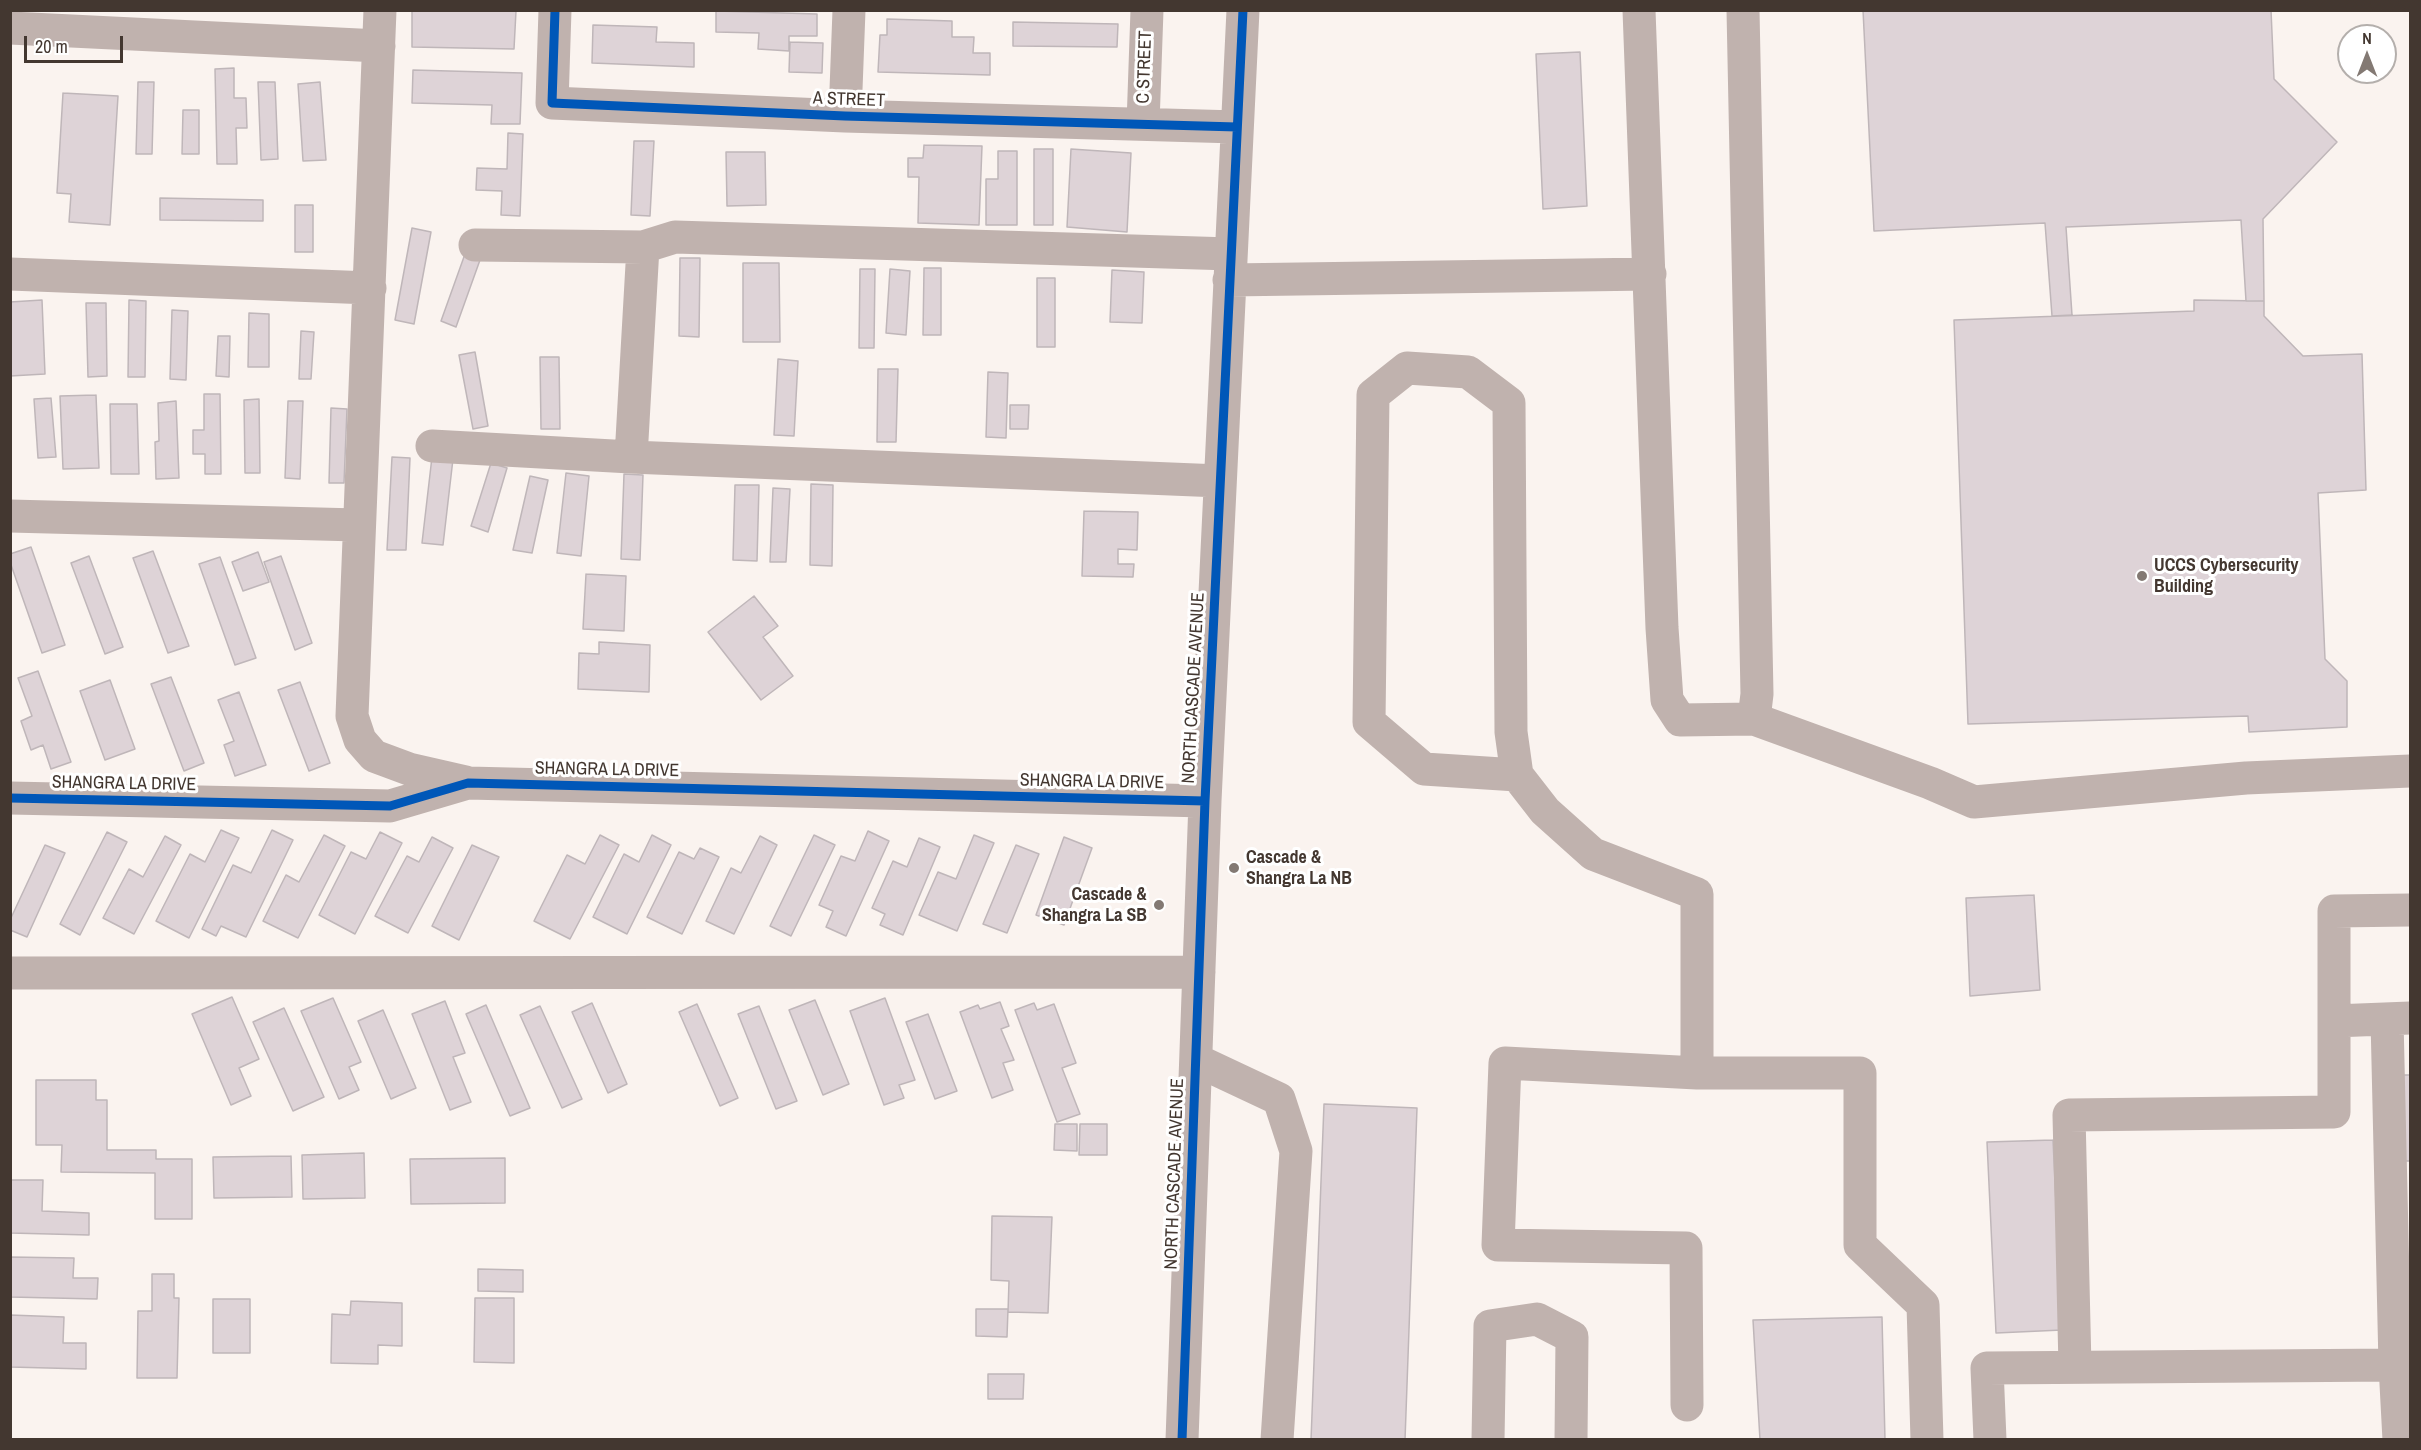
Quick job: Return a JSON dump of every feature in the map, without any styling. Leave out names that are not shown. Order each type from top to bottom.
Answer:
[{"type":"street","points":[[380,10],[352,716],[360,740],[374,756],[409,769],[468,783]]},
{"type":"street","name":"A STREET","points":[[555,10],[552,103],[845,116],[1237,127]]},
{"type":"street","points":[[845,116],[849,10]]},
{"type":"street","name":"C STREET","points":[[1143,124],[1148,10]]},
{"type":"street","name":"NORTH CASCADE AVENUE","points":[[1182,1440],[1205,801],[1243,10]]},
{"type":"street","points":[[1639,10],[1667,700],[1680,720],[1754,718],[1930,783],[1974,802],[2246,778],[2410,771]]},
{"type":"street","points":[[1743,10],[1757,682],[1754,718]]},
{"type":"street","points":[[10,28],[379,46]]},
{"type":"street","points":[[475,245],[643,247],[675,237],[1230,267],[1650,274]]},
{"type":"street","points":[[631,457],[643,247]]},
{"type":"street","points":[[10,274],[370,288]]},
{"type":"street","points":[[1517,775],[1424,769],[1369,722],[1373,395],[1407,368],[1468,372],[1509,403],[1510,732],[1517,775],[1545,811],[1593,855],[1697,894],[1697,1073]]},
{"type":"street","points":[[432,446],[631,457],[1220,481]]},
{"type":"street","points":[[10,516],[358,525]]},
{"type":"street","name":"SHANGRA LA DRIVE","points":[[10,798],[390,806],[468,783],[1205,801]]},
{"type":"street","points":[[2074,1367],[2068,1115],[2334,1112],[2334,911],[2410,910]]},
{"type":"street","points":[[10,973],[1199,972]]},
{"type":"street","points":[[2334,1021],[2399,1019],[2395,1365],[2399,1440]]},
{"type":"street","points":[[1196,1060],[1279,1099],[1296,1151],[1278,1440]]},
{"type":"street","points":[[1687,1405],[1686,1248],[1498,1245],[1504,1063],[1697,1073],[1860,1073],[1860,1245],[1923,1305],[1927,1440]]},
{"type":"street","points":[[1488,1440],[1490,1326],[1537,1319],[1572,1337],[1571,1440]]},
{"type":"street","points":[[1990,1440],[1987,1368],[2395,1365]]},
{"type":"building","points":[[412,10],[516,11],[514,49],[412,47]]},
{"type":"building","points":[[1863,10],[2271,10],[2274,79],[2337,142],[2263,219],[2264,301],[2246,301],[2241,220],[2066,227],[2072,315],[2052,316],[2045,223],[1874,231]]},
{"type":"building","points":[[716,11],[817,14],[817,36],[789,36],[789,51],[758,49],[759,33],[716,32]]},
{"type":"building","points":[[887,19],[952,21],[952,37],[974,37],[973,53],[990,53],[990,75],[878,72],[880,35],[887,35]]},
{"type":"building","points":[[1013,22],[1118,24],[1117,47],[1013,46]]},
{"type":"building","points":[[593,25],[657,27],[656,42],[694,43],[694,67],[592,63]]},
{"type":"building","points":[[790,42],[823,43],[822,73],[789,72]]},
{"type":"building","points":[[1580,52],[1587,206],[1543,209],[1536,54]]},
{"type":"building","points":[[234,68],[234,98],[246,98],[247,128],[236,128],[237,164],[217,164],[215,69]]},
{"type":"building","points":[[413,70],[522,73],[520,124],[491,124],[492,105],[412,103]]},
{"type":"building","points":[[138,82],[154,82],[152,154],[136,154]]},
{"type":"building","points":[[258,82],[275,82],[278,159],[261,160]]},
{"type":"building","points":[[320,82],[326,160],[303,161],[298,84]]},
{"type":"building","points":[[63,93],[118,96],[110,225],[69,222],[71,194],[57,193]]},
{"type":"building","points":[[183,110],[199,110],[199,154],[182,154]]},
{"type":"building","points":[[508,133],[523,134],[520,216],[501,215],[502,191],[476,190],[477,168],[507,169]]},
{"type":"building","points":[[634,141],[654,141],[650,216],[631,215]]},
{"type":"building","points":[[924,145],[982,146],[979,225],[918,223],[919,177],[908,177],[908,158],[923,158]]},
{"type":"building","points":[[1034,149],[1053,149],[1053,225],[1034,225]]},
{"type":"building","points":[[1071,149],[1131,153],[1127,232],[1067,227]]},
{"type":"building","points":[[998,151],[1017,151],[1017,225],[986,225],[986,179],[998,179]]},
{"type":"building","points":[[726,152],[765,152],[766,205],[727,206]]},
{"type":"building","points":[[160,198],[263,200],[263,221],[160,220]]},
{"type":"building","points":[[295,205],[313,205],[313,252],[295,252]]},
{"type":"building","points":[[412,228],[431,232],[414,324],[395,320]]},
{"type":"building","points":[[465,254],[480,260],[456,327],[441,321]]},
{"type":"building","points":[[680,258],[700,258],[699,337],[679,336]]},
{"type":"building","points":[[743,263],[779,263],[780,342],[743,342]]},
{"type":"building","points":[[924,268],[941,268],[941,335],[923,335]]},
{"type":"building","points":[[860,269],[875,269],[874,348],[859,348]]},
{"type":"building","points":[[890,269],[910,271],[906,335],[886,333]]},
{"type":"building","points":[[1112,270],[1144,272],[1142,323],[1110,322]]},
{"type":"building","points":[[1037,278],[1055,278],[1055,347],[1037,347]]},
{"type":"building","points":[[42,300],[45,374],[10,376],[10,302]]},
{"type":"building","points":[[129,300],[146,301],[145,377],[128,377]]},
{"type":"building","name":"UCCS Cybersecurity Building","points":[[2194,300],[2264,301],[2264,316],[2303,356],[2362,354],[2366,490],[2318,493],[2325,659],[2347,681],[2347,727],[2249,732],[2248,716],[1968,724],[1954,320],[2194,311]]},
{"type":"building","points":[[86,303],[106,303],[107,376],[88,377]]},
{"type":"building","points":[[172,310],[188,311],[186,380],[170,379]]},
{"type":"building","points":[[249,313],[269,314],[269,367],[248,367]]},
{"type":"building","points":[[301,331],[314,332],[311,379],[299,379]]},
{"type":"building","points":[[218,336],[230,336],[229,377],[216,376]]},
{"type":"building","points":[[475,352],[488,426],[473,429],[459,355]]},
{"type":"building","points":[[540,357],[559,357],[560,429],[541,429]]},
{"type":"building","points":[[778,359],[798,361],[794,436],[774,435]]},
{"type":"building","points":[[878,369],[898,369],[896,442],[877,442]]},
{"type":"building","points":[[988,372],[1008,373],[1006,438],[986,437]]},
{"type":"building","points":[[204,394],[220,394],[221,474],[205,474],[205,454],[193,454],[193,430],[204,430]]},
{"type":"building","points":[[96,395],[99,468],[63,469],[60,396]]},
{"type":"building","points":[[51,398],[56,457],[38,458],[34,399]]},
{"type":"building","points":[[259,399],[260,473],[245,473],[244,400]]},
{"type":"building","points":[[176,401],[179,478],[156,479],[155,442],[159,441],[158,403]]},
{"type":"building","points":[[288,401],[303,401],[300,479],[285,478]]},
{"type":"building","points":[[110,404],[137,404],[139,474],[111,474]]},
{"type":"building","points":[[1010,405],[1029,405],[1028,429],[1010,429]]},
{"type":"building","points":[[331,408],[347,409],[344,483],[329,483]]},
{"type":"building","points":[[392,457],[410,458],[406,550],[387,550]]},
{"type":"building","points":[[432,457],[453,459],[443,545],[422,543]]},
{"type":"building","points":[[491,463],[507,468],[488,532],[471,526]]},
{"type":"building","points":[[566,473],[589,476],[581,556],[557,553]]},
{"type":"building","points":[[624,474],[643,475],[640,560],[621,559]]},
{"type":"building","points":[[530,476],[548,480],[532,553],[513,550]]},
{"type":"building","points":[[811,484],[833,485],[832,566],[810,565]]},
{"type":"building","points":[[735,485],[759,485],[757,561],[733,560]]},
{"type":"building","points":[[773,488],[790,489],[786,562],[770,562]]},
{"type":"building","points":[[1084,511],[1138,512],[1137,550],[1118,549],[1118,564],[1134,564],[1133,577],[1082,576]]},
{"type":"building","points":[[31,547],[65,645],[42,653],[10,562],[10,554]]},
{"type":"building","points":[[153,551],[189,646],[168,653],[133,558]]},
{"type":"building","points":[[258,552],[269,582],[243,591],[232,562]]},
{"type":"building","points":[[89,556],[123,647],[105,654],[71,563]]},
{"type":"building","points":[[281,556],[312,643],[295,650],[264,562]]},
{"type":"building","points":[[220,557],[256,658],[235,665],[199,564]]},
{"type":"building","points":[[586,574],[626,576],[624,631],[583,629]]},
{"type":"building","points":[[754,596],[778,626],[763,637],[793,676],[761,700],[708,632]]},
{"type":"building","points":[[599,642],[650,645],[649,692],[578,689],[579,653],[599,654]]},
{"type":"building","points":[[38,671],[71,762],[51,769],[43,745],[31,750],[21,721],[32,716],[18,678]]},
{"type":"building","points":[[171,677],[204,763],[184,771],[151,684]]},
{"type":"building","points":[[110,680],[135,749],[105,760],[80,691]]},
{"type":"building","points":[[300,682],[330,763],[309,771],[278,690]]},
{"type":"building","points":[[239,692],[266,765],[235,776],[224,745],[234,741],[218,700]]},
{"type":"building","points":[[221,830],[239,838],[189,938],[156,921],[190,854],[205,862]]},
{"type":"building","points":[[272,830],[293,840],[246,937],[221,926],[216,936],[202,929],[233,865],[251,873]]},
{"type":"building","points":[[868,831],[889,841],[846,936],[826,927],[833,911],[819,905],[841,856],[855,861]]},
{"type":"building","points":[[107,832],[127,842],[80,935],[60,924]]},
{"type":"building","points":[[380,832],[402,843],[355,934],[319,915],[351,852],[366,859]]},
{"type":"building","points":[[324,835],[345,846],[298,938],[263,921],[286,875],[299,882]]},
{"type":"building","points":[[600,835],[619,845],[570,939],[534,921],[567,855],[585,864]]},
{"type":"building","points":[[652,835],[671,845],[627,934],[593,917],[624,854],[639,862]]},
{"type":"building","points":[[814,835],[835,845],[791,936],[770,926]]},
{"type":"building","points":[[974,835],[994,843],[957,931],[919,915],[938,872],[956,879]]},
{"type":"building","points":[[165,836],[181,845],[134,934],[103,918],[129,869],[143,877]]},
{"type":"building","points":[[760,836],[777,845],[734,934],[706,921],[731,868],[741,873]]},
{"type":"building","points":[[432,837],[453,848],[408,933],[375,916],[407,856],[419,862]]},
{"type":"building","points":[[1064,837],[1092,848],[1064,925],[1036,915]]},
{"type":"building","points":[[919,838],[940,847],[903,935],[880,925],[885,914],[872,908],[893,861],[907,867]]},
{"type":"building","points":[[45,845],[65,853],[27,937],[10,930],[10,920]]},
{"type":"building","points":[[472,845],[499,857],[459,940],[432,926]]},
{"type":"building","points":[[1016,845],[1039,854],[1007,933],[983,924]]},
{"type":"building","points":[[700,848],[719,857],[682,934],[647,917],[679,852],[694,859]]},
{"type":"building","points":[[2034,895],[2040,990],[1970,996],[1966,898]]},
{"type":"building","points":[[232,997],[259,1059],[239,1068],[251,1096],[231,1105],[192,1014]]},
{"type":"building","points":[[333,998],[361,1062],[349,1067],[359,1090],[339,1099],[301,1011]]},
{"type":"building","points":[[885,998],[915,1080],[899,1085],[904,1098],[884,1105],[850,1011]]},
{"type":"building","points":[[815,1000],[849,1084],[823,1095],[789,1010]]},
{"type":"building","points":[[445,1001],[465,1053],[453,1057],[471,1102],[450,1110],[412,1014]]},
{"type":"building","points":[[1000,1002],[1009,1026],[1001,1029],[1014,1060],[1003,1063],[1013,1090],[992,1098],[960,1012],[978,1005],[980,1009]]},
{"type":"building","points":[[592,1003],[627,1084],[608,1093],[572,1012]]},
{"type":"building","points":[[1034,1003],[1037,1010],[1054,1004],[1076,1063],[1062,1068],[1080,1114],[1057,1122],[1015,1010]]},
{"type":"building","points":[[697,1004],[738,1098],[720,1106],[679,1012]]},
{"type":"building","points":[[486,1005],[530,1108],[510,1116],[466,1014]]},
{"type":"building","points":[[540,1006],[582,1099],[562,1108],[520,1015]]},
{"type":"building","points":[[759,1006],[797,1101],[776,1109],[738,1014]]},
{"type":"building","points":[[284,1008],[324,1097],[293,1111],[253,1022]]},
{"type":"building","points":[[383,1010],[416,1088],[391,1099],[358,1021]]},
{"type":"building","points":[[928,1014],[957,1091],[935,1099],[906,1022]]},
{"type":"building","points":[[2403,1075],[2410,1075],[2410,1161],[2405,1161]]},
{"type":"building","points":[[36,1080],[96,1080],[96,1100],[107,1100],[107,1150],[156,1150],[156,1159],[192,1159],[192,1219],[155,1219],[155,1173],[61,1172],[62,1145],[36,1145]]},
{"type":"building","points":[[1324,1104],[1417,1108],[1405,1440],[1311,1440]]},
{"type":"building","points":[[1055,1124],[1077,1124],[1077,1151],[1054,1150]]},
{"type":"building","points":[[1080,1124],[1107,1124],[1107,1155],[1079,1155]]},
{"type":"building","points":[[2053,1140],[2062,1330],[1996,1333],[1987,1142]]},
{"type":"building","points":[[364,1153],[365,1198],[303,1199],[302,1155]]},
{"type":"building","points":[[291,1156],[292,1197],[214,1198],[213,1157]]},
{"type":"building","points":[[505,1158],[505,1203],[411,1204],[410,1159]]},
{"type":"building","points":[[10,1180],[43,1180],[42,1211],[89,1213],[89,1235],[10,1233]]},
{"type":"building","points":[[992,1216],[1052,1217],[1048,1313],[1008,1312],[1009,1281],[991,1280]]},
{"type":"building","points":[[10,1257],[74,1258],[73,1278],[98,1278],[97,1299],[10,1297]]},
{"type":"building","points":[[478,1269],[523,1270],[523,1292],[478,1291]]},
{"type":"building","points":[[152,1274],[174,1274],[174,1298],[179,1298],[177,1378],[137,1378],[138,1311],[152,1311]]},
{"type":"building","points":[[475,1298],[514,1298],[514,1363],[474,1362]]},
{"type":"building","points":[[213,1299],[250,1299],[250,1353],[213,1353]]},
{"type":"building","points":[[351,1301],[402,1303],[402,1346],[378,1345],[378,1364],[331,1363],[332,1314],[350,1315]]},
{"type":"building","points":[[976,1309],[1008,1309],[1007,1337],[976,1336]]},
{"type":"building","points":[[10,1315],[64,1317],[63,1343],[86,1343],[86,1369],[10,1367]]},
{"type":"building","points":[[1882,1317],[1885,1440],[1760,1440],[1753,1320]]},
{"type":"building","points":[[988,1374],[1024,1374],[1023,1399],[988,1399]]},
{"type":"cycle path","points":[[555,10],[552,103],[845,116],[1237,127]]},
{"type":"cycle path","points":[[1182,1440],[1205,801],[1243,10]]},
{"type":"cycle path","points":[[10,798],[390,806],[468,783],[1205,801]]},
{"type":"place","name":"UCCS Cybersecurity Building","points":[[2142,576]]},
{"type":"place","name":"Cascade & Shangra La NB","points":[[1234,868]]},
{"type":"place","name":"Cascade & Shangra La SB","points":[[1159,905]]}]
